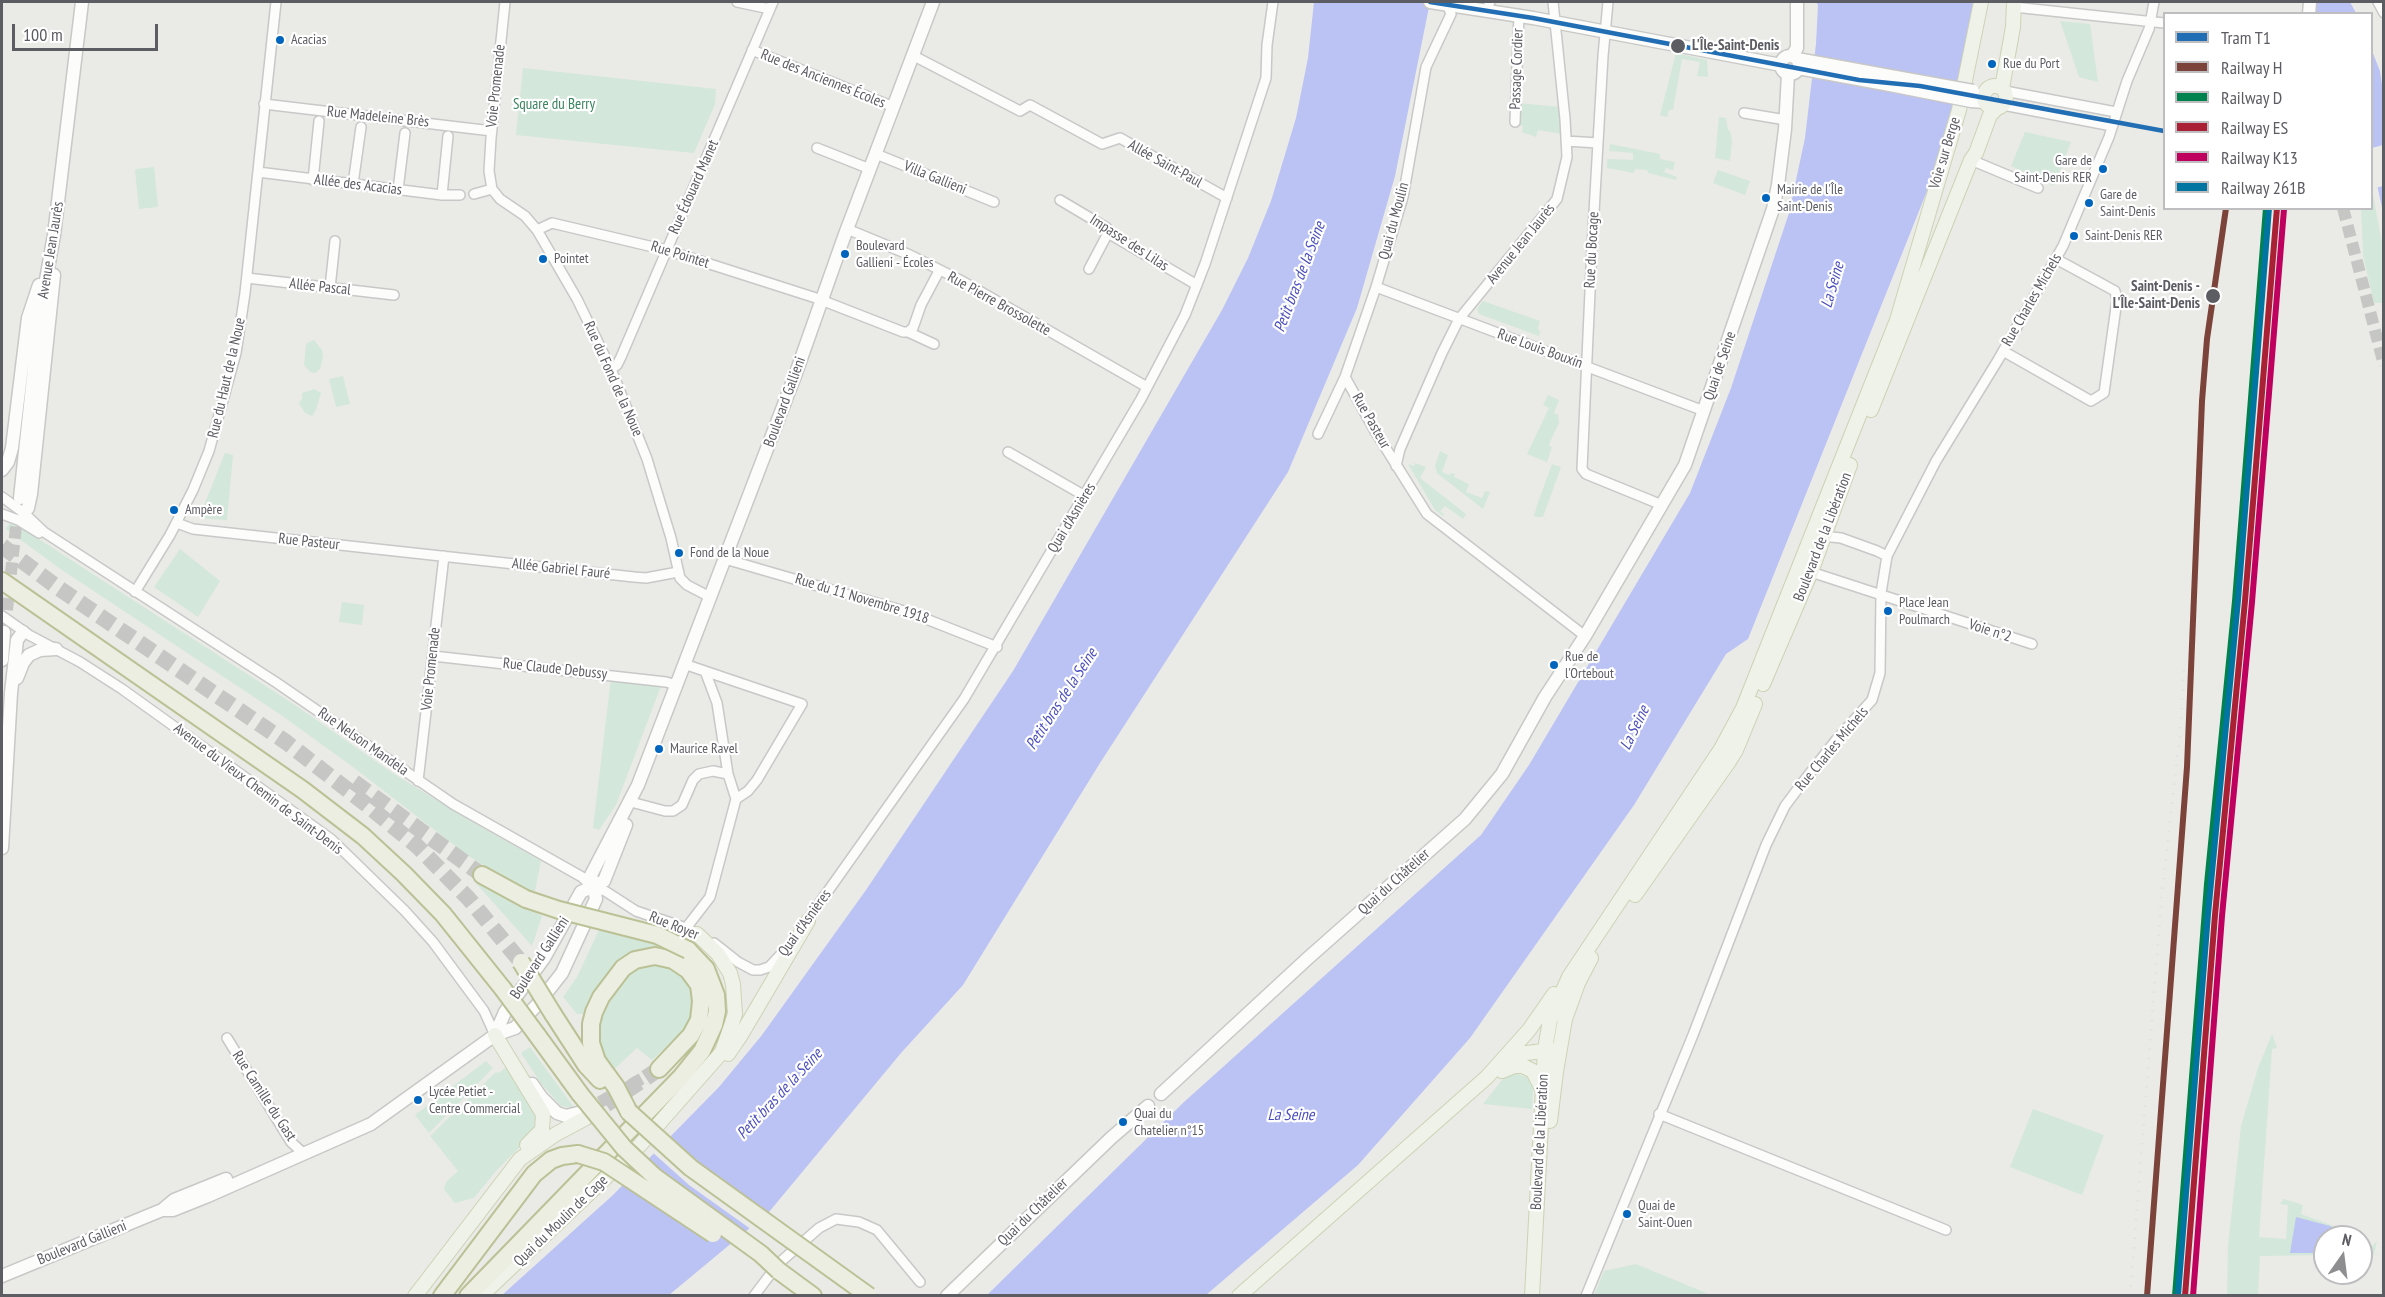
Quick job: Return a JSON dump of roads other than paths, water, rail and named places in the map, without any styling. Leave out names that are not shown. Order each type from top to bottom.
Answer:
[{"type":"highway","points":[[2,580],[294,783],[363,836],[442,914],[502,988],[580,1094],[624,1148],[656,1178],[761,1254],[779,1271],[813,1296]]},
{"type":"highway","points":[[468,1296],[681,1077],[702,1051],[714,1025],[717,1011],[716,995],[706,969],[688,950],[657,934],[559,910],[526,899],[482,875]]},
{"type":"highway","points":[[629,1112],[616,1087],[597,1061],[591,1043],[591,1024],[596,1006],[623,968],[635,960],[656,956],[673,960],[688,970],[699,986],[701,1001],[699,1020],[691,1035],[659,1069]]},
{"type":"highway","points":[[521,962],[586,1065],[629,1112],[692,1168],[869,1296]]},
{"type":"highway","points":[[442,1296],[534,1174],[551,1160],[578,1154],[604,1162],[750,1259],[779,1271]]},
{"type":"main road","name":"Avenue Jean Jaurès","points":[[20,498],[40,313],[54,235],[82,2]]},
{"type":"main road","name":"Boulevard Gallieni","points":[[2,1276],[162,1210],[174,1200],[286,1155],[303,1153],[371,1124],[495,1035],[515,1028],[562,973],[596,899],[591,875],[632,802],[933,2]]},
{"type":"main road","points":[[1476,2],[1794,64],[1990,97],[2010,48],[2012,4]]},
{"type":"main road","name":"Quai de Seine","points":[[1585,636],[1684,465],[1773,209],[1797,48],[1797,2]]},
{"type":"main road","name":"Voie sur Berge","points":[[1919,271],[1923,228],[1959,110],[1981,2]]},
{"type":"main road","points":[[1438,3],[1555,19]]},
{"type":"main road","name":"Boulevard de la Libération","points":[[1824,537],[1880,362],[1919,271],[1945,225],[1971,159],[1976,153],[1991,113],[1990,97]]},
{"type":"main road","points":[[1919,271],[1927,247],[1945,225]]},
{"type":"main road","points":[[1923,228],[1927,247]]},
{"type":"main road","points":[[2,470],[12,448],[28,318],[54,235]]},
{"type":"main road","points":[[24,513],[28,508],[33,479],[53,290],[54,235]]},
{"type":"main road","name":"Boulevard de la Libération","points":[[1562,1035],[1571,1001],[1585,968],[1736,750],[1806,567],[1830,522],[1919,271]]},
{"type":"main road","points":[[1239,1296],[1486,1077],[1529,1030],[1554,993],[1561,991],[1726,742],[1806,567]]},
{"type":"main road","points":[[2,660],[4,632]]},
{"type":"main road","points":[[2,848],[11,693],[17,640],[23,632]]},
{"type":"main road","name":"Quai du Châtelier","points":[[1161,1094],[1307,959],[1465,819],[1502,774],[1545,697],[1585,636]]},
{"type":"main road","points":[[11,693],[26,658],[40,650],[56,649]]},
{"type":"main road","name":"Boulevard Gallieni","points":[[495,1035],[505,1012],[544,958],[581,892],[593,888]]},
{"type":"main road","points":[[674,1108],[704,1084],[733,1047],[808,921]]},
{"type":"main road","points":[[674,1108],[723,1052],[735,1014],[735,994],[730,974],[718,954],[692,931]]},
{"type":"main road","name":"Boulevard de la Libération","points":[[1535,1294],[1545,1049],[1547,1032],[1561,991]]},
{"type":"main road","points":[[1486,1077],[1514,1058],[1526,1053],[1545,1049],[1560,1051],[1562,1035],[1529,1030]]},
{"type":"main road","points":[[495,1035],[510,1051],[550,1108],[566,1116],[584,1115]]},
{"type":"main road","points":[[493,1193],[513,1160],[542,1130],[544,1120],[541,1107],[495,1035]]},
{"type":"main road","name":"Boulevard de la Libération","points":[[1535,1294],[1548,1143],[1560,1051]]},
{"type":"main road","points":[[1486,1077],[1514,1066],[1523,1066],[1533,1071],[1542,1091]]},
{"type":"main road","name":"Quai du Châtelier","points":[[947,1296],[1148,1106]]},
{"type":"main road","name":"Quai du Moulin de Cage","points":[[481,1296],[640,1145],[674,1108]]},
{"type":"main road","points":[[415,1296],[512,1168],[533,1149],[584,1115]]},
{"type":"street","name":"Rue du Haut de la Noue","points":[[135,592],[177,523],[209,451],[228,388],[240,332],[247,278],[276,2]]},
{"type":"street","name":"Voie Promenade","points":[[492,189],[489,171],[505,2]]},
{"type":"street","points":[[737,2],[771,5]]},
{"type":"street","name":"Quai d'Asnières","points":[[753,970],[765,970],[773,965],[808,921],[964,699],[1147,387],[1185,315],[1227,198],[1266,78],[1267,45],[1273,2]]},
{"type":"street","name":"Avenue Jean Jaurès","points":[[1396,465],[1400,449],[1459,319],[1557,200],[1565,172],[1566,141],[1553,2]]},
{"type":"street","name":"Rue du Bocage","points":[[1608,2],[1598,143],[1582,469],[1586,474],[1662,505]]},
{"type":"street","name":"Rue Charles Michels","points":[[1586,1296],[1693,1035],[1766,845],[1785,806],[1836,740],[1872,700],[1880,673],[1881,593],[1887,556],[1936,461],[2056,259],[2083,201],[2112,126],[2150,21],[2154,2]]},
{"type":"street","points":[[2378,2],[2384,13]]},
{"type":"street","name":"Quai du Moulin","points":[[1318,434],[1346,377],[1403,197],[1426,67],[1451,14],[1438,3]]},
{"type":"street","points":[[2012,4],[2163,23]]},
{"type":"street","name":"Rue Édouard Manet","points":[[611,369],[617,365],[621,357],[771,5]]},
{"type":"street","name":"Passage Cordier","points":[[1515,122],[1518,15]]},
{"type":"street","name":"Rue des Anciennes Écoles","points":[[752,50],[894,107]]},
{"type":"street","name":"Allée Saint-Paul","points":[[912,55],[1020,111],[1030,105],[1102,144],[1120,138],[1227,198]]},
{"type":"street","points":[[1990,97],[2116,111]]},
{"type":"street","points":[[1990,97],[2112,126]]},
{"type":"street","name":"Rue Madeleine Brès","points":[[264,104],[492,131]]},
{"type":"street","points":[[1744,113],[1786,120]]},
{"type":"street","points":[[313,180],[319,121]]},
{"type":"street","points":[[353,184],[361,127]]},
{"type":"street","points":[[398,190],[405,133]]},
{"type":"street","points":[[442,195],[448,136]]},
{"type":"street","points":[[1566,141],[1598,143]]},
{"type":"street","points":[[817,148],[870,169]]},
{"type":"street","name":"Villa Gallieni","points":[[876,154],[994,202]]},
{"type":"street","points":[[1971,159],[2038,188]]},
{"type":"street","name":"Allée des Acacias","points":[[258,172],[398,190],[460,195]]},
{"type":"street","points":[[474,194],[492,189]]},
{"type":"street","name":"Rue du Fond de la Noue","points":[[492,189],[500,199],[525,216],[537,230],[577,299],[611,369],[647,459],[671,538],[678,572]]},
{"type":"street","name":"Impasse des Lilas","points":[[1060,200],[1107,228],[1108,233],[1197,285]]},
{"type":"street","name":"Rue Pointet","points":[[537,230],[552,223],[666,250],[908,332]]},
{"type":"street","name":"Rue Pierre Brossolette","points":[[847,229],[910,255],[960,280],[1147,387]]},
{"type":"street","points":[[1089,269],[1108,233]]},
{"type":"street","points":[[330,288],[335,242]]},
{"type":"street","points":[[2003,351],[2091,401],[2104,393],[2117,300],[2115,291],[2056,259]]},
{"type":"street","points":[[934,344],[908,332],[939,271]]},
{"type":"street","name":"Allée Pascal","points":[[247,278],[394,295]]},
{"type":"street","name":"Rue Louis Bouxin","points":[[1376,287],[1704,411]]},
{"type":"street","name":"Rue Pasteur","points":[[1346,377],[1396,465]]},
{"type":"street","points":[[1008,452],[1084,496]]},
{"type":"street","points":[[1396,465],[1427,514],[1585,636]]},
{"type":"street","points":[[2,497],[44,532],[135,592]]},
{"type":"street","points":[[2,513],[24,513]]},
{"type":"street","points":[[2,513],[39,533],[44,532]]},
{"type":"street","name":"Rue Pasteur","points":[[177,523],[193,529],[444,556]]},
{"type":"street","points":[[1824,537],[1878,551],[1887,556]]},
{"type":"street","name":"Voie Promenade","points":[[418,781],[444,556]]},
{"type":"street","name":"Allée Gabriel Fauré","points":[[444,556],[640,578],[678,572]]},
{"type":"street","name":"Rue du 11 Novembre 1918","points":[[725,559],[910,613],[997,646]]},
{"type":"street","points":[[1806,567],[1881,593]]},
{"type":"street","points":[[678,572],[684,583],[710,597]]},
{"type":"street","name":"Rue Nelson Mandela","points":[[135,592],[277,683],[418,781],[479,820],[582,877],[593,888]]},
{"type":"street","name":"Voie n°2","points":[[1881,593],[2032,644]]},
{"type":"street","name":"Avenue du Vieux Chemin de Saint-Denis","points":[[2,617],[23,632],[122,689],[331,839],[405,911],[433,942],[484,1011],[495,1035]]},
{"type":"street","name":"Rue Claude Debussy","points":[[433,656],[676,685]]},
{"type":"street","points":[[684,664],[802,704],[757,780],[748,791],[736,799]]},
{"type":"street","points":[[692,931],[710,897],[736,799],[728,774],[717,703],[705,671]]},
{"type":"street","points":[[632,802],[665,812],[673,811],[682,806],[693,780],[699,774],[713,771],[728,774]]},
{"type":"street","name":"Rue Royer","points":[[593,888],[605,891],[646,915],[692,931],[753,970]]},
{"type":"street","name":"Rue Camille du Gast","points":[[227,1038],[291,1142],[303,1153]]},
{"type":"street","points":[[1659,1114],[1946,1230]]},
{"type":"street","points":[[754,1296],[778,1264],[819,1228],[836,1219],[859,1222],[877,1230],[920,1282]]},
{"type":"water","name":"Petit bras de la Seine","points":[[1314,2],[1430,2],[1395,176],[1357,308],[1288,472],[1100,763],[963,985],[901,1053],[769,1212],[669,1295],[501,1296],[613,1195],[719,1087],[762,1035],[866,890],[1013,671],[1222,310],[1248,258],[1271,201],[1296,118],[1308,58]]},
{"type":"water","name":"La Seine","points":[[1816,2],[1974,2],[1954,105],[1933,176],[1748,639],[1726,654],[1634,805],[1470,1038],[1358,1165],[1206,1295],[986,1296],[1184,1102],[1481,835],[1529,765],[1690,493],[1731,388],[1789,213],[1805,138],[1816,44],[1818,5]]},
{"type":"water","points":[[2305,2],[2350,2],[2355,12],[2311,12]]},
{"type":"water","points":[[2373,54],[2380,71],[2383,92],[2383,212],[2373,167]]},
{"type":"water","points":[[2296,1217],[2326,1225],[2313,1225],[2313,1253],[2290,1253]]},
{"type":"tunnel","points":[[2344,210],[2384,365]]},
{"type":"tunnel","points":[[5,628],[18,508]]},
{"type":"tunnel","points":[[2,546],[57,587],[286,742],[367,805],[417,846],[469,899],[521,962]]},
{"type":"tunnel","points":[[354,782],[482,875]]},
{"type":"tunnel","points":[[584,1111],[659,1069]]},
{"type":"tunnel","points":[[586,1118],[659,1069]]},
{"type":"railway","points":[[2130,1296],[2162,893],[2180,733],[2184,669]]},
{"type":"railway","points":[[2186,1296],[2187,1274]]},
{"type":"tram line","name":"T1","points":[[1430,2],[1533,18],[1859,80],[1920,86],[2163,131]]},
{"type":"rail line","name":"H","points":[[2147,1296],[2187,767],[2202,401],[2207,339],[2226,210]]},
{"type":"rail line","name":"D","points":[[2175,1296],[2207,884],[2235,601],[2266,210]]},
{"type":"rail line","name":"261B","points":[[2178,1295],[2208,914],[2238,600],[2269,210]]},
{"type":"rail line","name":"ES","points":[[2185,1296],[2215,915],[2245,601],[2277,210]]},
{"type":"rail line","name":"K13","points":[[2193,1296],[2222,916],[2252,602],[2284,210]]},
{"type":"place","name":"Acacias","points":[[280,40]]},
{"type":"place","name":"L'Île-Saint-Denis","points":[[1678,46]]},
{"type":"place","name":"Rue du Port","points":[[1992,64]]},
{"type":"place","name":"Gare de Saint-Denis RER","points":[[2103,169]]},
{"type":"place","name":"Mairie de l'Île Saint-Denis","points":[[1766,198]]},
{"type":"place","name":"Gare de Saint-Denis","points":[[2089,203]]},
{"type":"place","name":"Saint-Denis RER","points":[[2074,236]]},
{"type":"place","name":"Boulevard Gallieni - Écoles","points":[[845,254]]},
{"type":"place","name":"Pointet","points":[[543,259]]},
{"type":"place","name":"Saint-Denis - L'Île-Saint-Denis","points":[[2213,296]]},
{"type":"place","name":"Ampère","points":[[174,510]]},
{"type":"place","name":"Fond de la Noue","points":[[679,553]]},
{"type":"place","name":"Place Jean Poulmarch","points":[[1888,611]]},
{"type":"place","name":"Rue de l'Ortebout","points":[[1554,665]]},
{"type":"place","name":"Maurice Ravel","points":[[659,749]]},
{"type":"place","name":"Lycée Petiet - Centre Commercial","points":[[418,1100]]},
{"type":"place","name":"Quai du Chatelier n°15","points":[[1123,1122]]},
{"type":"place","name":"Quai de Saint-Ouen","points":[[1627,1214]]},
{"type":"park label","name":"Square du Berry","points":[[554,105]]}]
